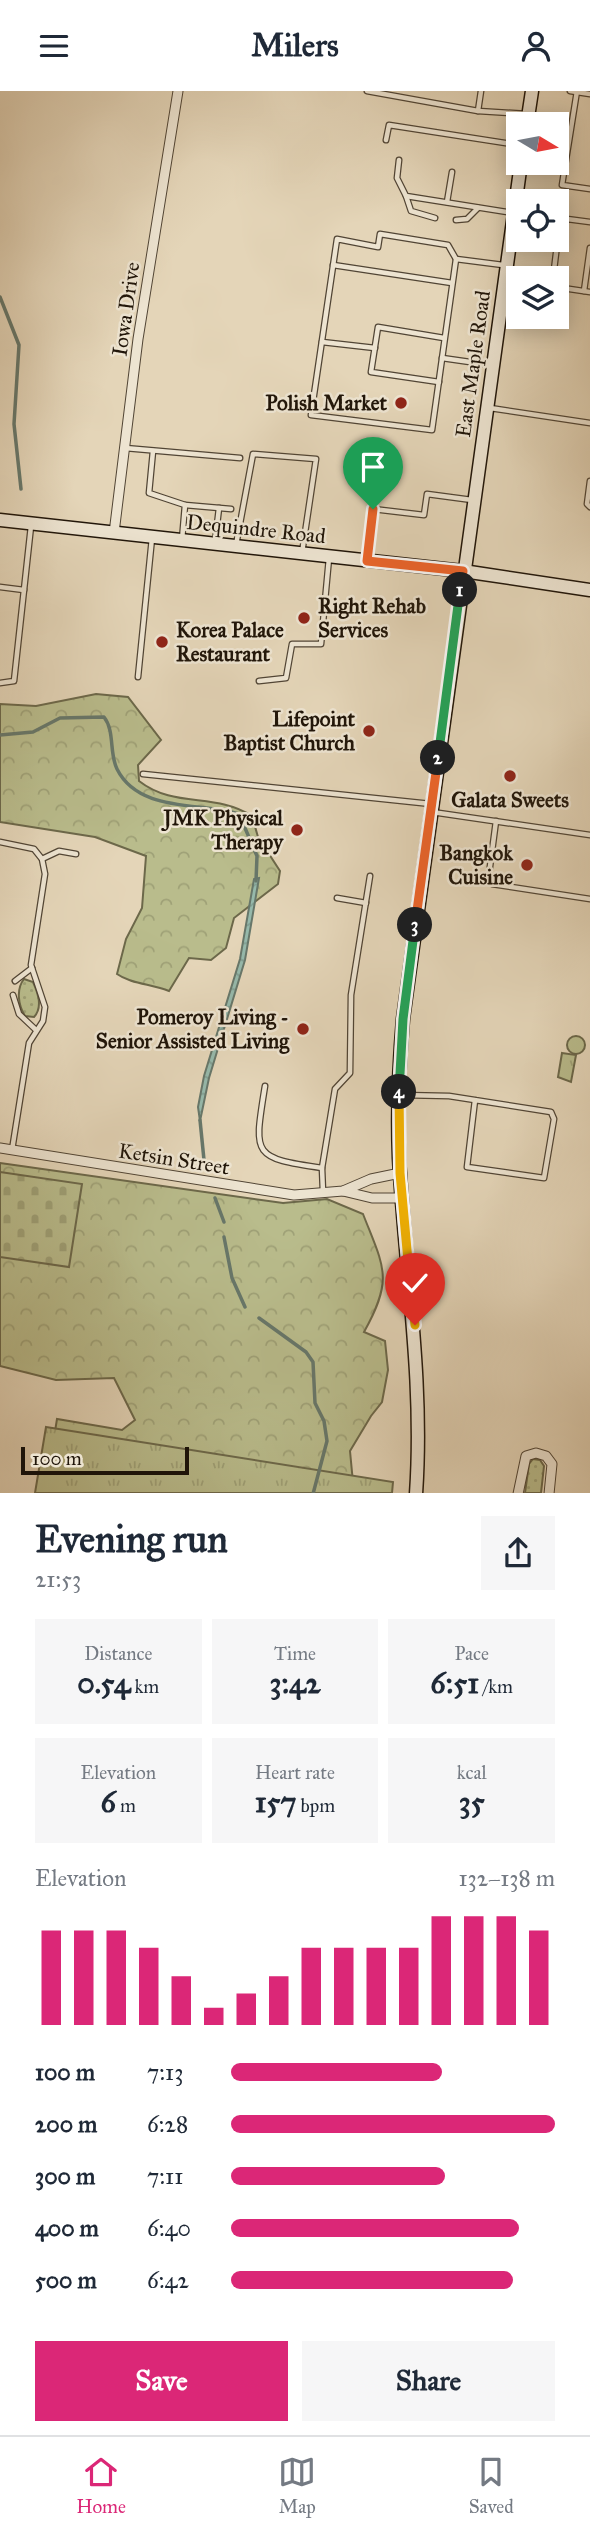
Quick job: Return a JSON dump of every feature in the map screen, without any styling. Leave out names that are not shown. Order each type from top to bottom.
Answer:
[{"type":"main road","points":[[529,112],[532,91]]},
{"type":"main road","name":"East Maple Road","points":[[416,1493],[419,1442],[417,1352],[400,1173],[399,1095],[403,1019],[508,252]]},
{"type":"main road","name":"Dequindre Road","points":[[0,520],[463,571],[590,590]]},
{"type":"street","name":"Iowa Drive","points":[[114,533],[138,339],[178,91]]},
{"type":"street","name":"Ketsin Street","points":[[0,1148],[279,1193],[343,1191],[372,1198],[402,1198]]},
{"type":"street","name":"Ketsin Street","points":[[343,1191],[371,1179],[400,1173]]},
{"type":"street","points":[[518,1493],[522,1462],[526,1456],[536,1453],[546,1456],[552,1464],[549,1493]]},
{"type":"lane","points":[[366,91],[506,115]]},
{"type":"lane","points":[[478,111],[481,91]]},
{"type":"lane","points":[[570,91],[590,94]]},
{"type":"lane","points":[[577,92],[562,185],[590,189]]},
{"type":"lane","points":[[386,140],[389,125],[506,143]]},
{"type":"lane","points":[[399,160],[397,178],[407,196],[411,211],[435,218]]},
{"type":"lane","points":[[447,202],[452,171]]},
{"type":"lane","points":[[407,196],[506,212]]},
{"type":"lane","points":[[456,221],[467,219],[478,208]]},
{"type":"lane","points":[[554,266],[559,229],[567,219],[590,222]]},
{"type":"lane","points":[[380,234],[448,245],[456,258],[432,430],[311,415],[337,239],[378,247],[380,234]]},
{"type":"lane","points":[[569,289],[587,291],[590,248]]},
{"type":"lane","points":[[456,258],[506,266]]},
{"type":"lane","points":[[334,265],[452,283]]},
{"type":"lane","points":[[439,382],[371,372],[378,327],[445,338]]},
{"type":"lane","points":[[322,342],[375,348]]},
{"type":"lane","points":[[442,358],[492,366]]},
{"type":"lane","points":[[486,408],[590,423]]},
{"type":"lane","points":[[125,448],[240,458]]},
{"type":"lane","points":[[153,451],[149,493],[185,505],[231,509]]},
{"type":"lane","points":[[236,546],[253,454],[316,459],[302,554]]},
{"type":"lane","points":[[590,481],[587,505],[590,507]]},
{"type":"lane","points":[[367,561],[373,509],[424,515],[427,494],[473,500]]},
{"type":"lane","points":[[182,541],[185,505]]},
{"type":"lane","points":[[214,544],[219,508]]},
{"type":"lane","points":[[0,683],[14,681],[31,524]]},
{"type":"lane","points":[[138,677],[152,537]]},
{"type":"lane","points":[[259,681],[286,678],[292,644],[321,644],[329,557]]},
{"type":"lane","points":[[0,587],[24,590]]},
{"type":"lane","points":[[143,774],[431,808],[590,835]]},
{"type":"lane","points":[[496,821],[489,874],[492,884],[590,899]]},
{"type":"lane","points":[[0,842],[28,846],[43,859],[45,874],[32,968],[46,1007],[43,1021],[29,1043],[12,1150]]},
{"type":"lane","points":[[43,859],[59,852],[76,854]]},
{"type":"lane","points":[[323,1192],[322,1168],[335,1087],[350,1073],[351,995],[370,876]]},
{"type":"lane","points":[[337,898],[366,903]]},
{"type":"lane","points":[[15,981],[32,968]]},
{"type":"lane","points":[[13,995],[22,1019],[36,1030]]},
{"type":"lane","points":[[265,1086],[257,1131],[264,1151],[279,1162],[322,1168]]},
{"type":"lane","points":[[399,1095],[475,1100],[554,1113],[544,1178],[467,1167],[475,1100]]},
{"type":"green space","points":[[96,694],[128,697],[161,740],[138,765],[139,781],[167,795],[224,804],[252,816],[258,837],[280,871],[278,884],[234,918],[226,948],[211,960],[189,958],[169,991],[117,974],[126,939],[142,908],[146,856],[95,837],[0,822],[0,704],[36,706]]},
{"type":"green space","points":[[24,979],[33,982],[38,995],[39,1004],[34,1017],[25,1016],[21,1007],[19,992]]},
{"type":"green space","points":[[576,1036],[582,1039],[585,1045],[582,1051],[576,1054],[570,1051],[567,1045],[570,1039]]},
{"type":"green space","points":[[562,1053],[576,1055],[571,1082],[558,1077]]},
{"type":"green space","points":[[0,1163],[283,1203],[327,1199],[363,1214],[383,1273],[379,1298],[364,1332],[385,1341],[388,1370],[382,1402],[350,1451],[354,1493],[45,1493],[57,1419],[122,1430],[135,1420],[114,1378],[56,1380],[0,1366]]},
{"type":"green space","points":[[0,1172],[82,1184],[69,1267],[0,1257]]},
{"type":"green space","points":[[46,1427],[393,1482],[392,1493],[35,1493]]},
{"type":"green space","points":[[533,1459],[540,1460],[544,1466],[541,1493],[525,1493],[529,1464]]},
{"type":"water","points":[[259,878],[245,960],[209,1078],[200,1121],[198,1107],[204,1076],[240,959],[254,879]]},
{"type":"waterway","points":[[0,297],[19,345],[14,424],[21,489]]},
{"type":"waterway","points":[[0,735],[33,732],[60,718],[104,717],[110,729],[117,769],[127,783],[140,793],[172,803],[239,814],[257,856],[256,881]]},
{"type":"waterway","points":[[200,1120],[204,1160]]},
{"type":"waterway","points":[[215,1198],[224,1222]]},
{"type":"waterway","points":[[224,1237],[232,1278],[245,1307]]},
{"type":"waterway","points":[[259,1318],[306,1352],[313,1362],[315,1403],[324,1421],[327,1441],[313,1493]]},
{"type":"place","name":"Polish Market","points":[[401,403]]},
{"type":"place","name":"Right Rehab Services","points":[[304,618]]},
{"type":"place","name":"Korea Palace Restaurant","points":[[162,642]]},
{"type":"place","name":"Lifepoint Baptist Church","points":[[369,731]]},
{"type":"place","name":"Galata Sweets","points":[[510,776]]},
{"type":"place","name":"JMK Physical Therapy","points":[[297,830]]},
{"type":"place","name":"Bangkok Cuisine","points":[[527,865]]},
{"type":"place","name":"Pomeroy Living - Senior Assisted Living","points":[[303,1029]]},
{"type":"route","points":[[373,509],[367,561],[463,571],[409,972],[399,1070],[400,1173],[415,1325]]}]
